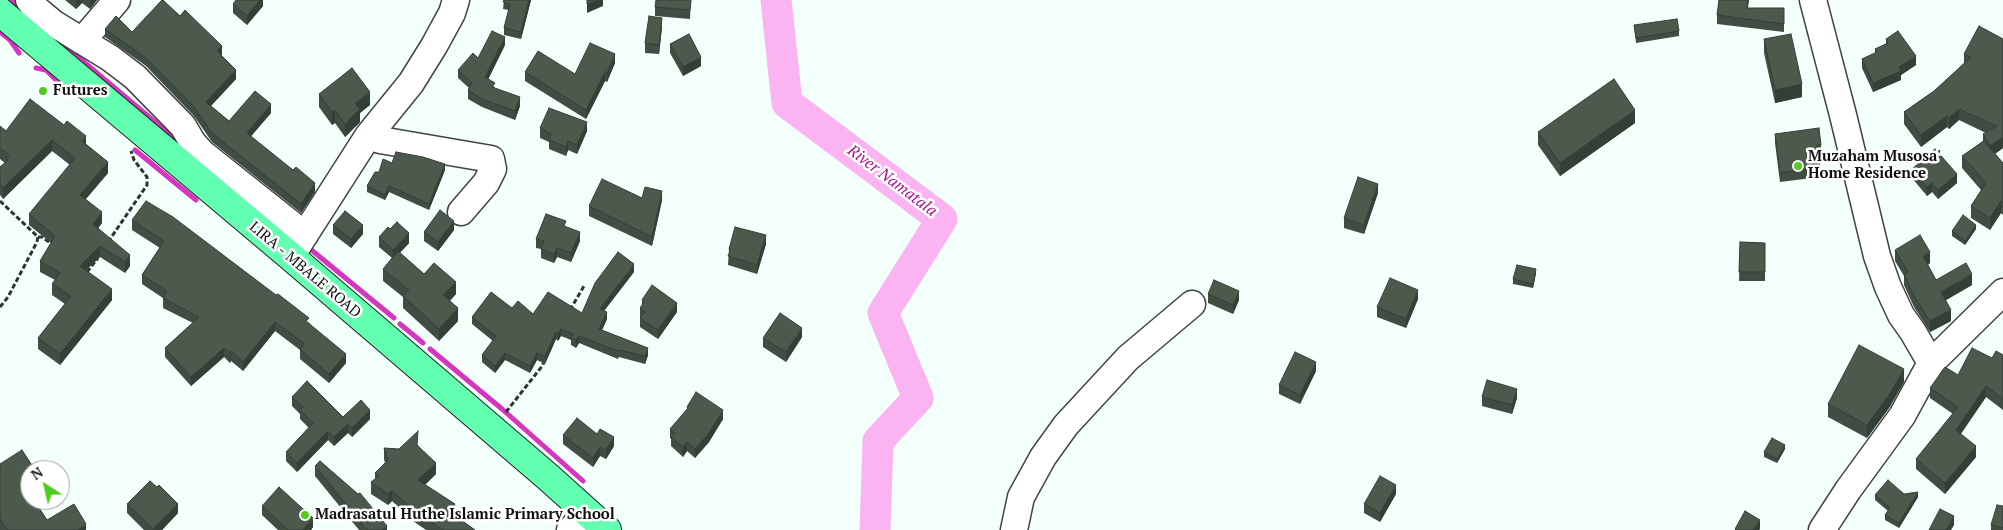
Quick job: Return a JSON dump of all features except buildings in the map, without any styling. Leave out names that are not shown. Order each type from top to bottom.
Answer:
[{"type":"main road","name":"LIRA - MBALE ROAD","points":[[0,12],[138,129],[297,246],[491,429],[588,524]]},
{"type":"street","points":[[29,0],[35,8],[53,23],[110,58],[135,77],[183,126],[193,143],[202,153],[297,246],[368,136],[411,84],[452,13],[456,0]]},
{"type":"street","points":[[82,41],[117,0]]},
{"type":"street","points":[[1813,0],[1877,256],[1901,315],[1931,363]]},
{"type":"street","points":[[368,136],[380,140],[491,159],[493,168],[486,183],[461,212]]},
{"type":"street","points":[[1822,530],[1848,490],[1902,416],[1931,363],[2003,292]]},
{"type":"street","points":[[1014,530],[1021,497],[1044,457],[1066,425],[1128,358],[1192,304]]},
{"type":"path","points":[[105,247],[147,185],[148,178],[134,160],[131,151],[138,129]]},
{"type":"path","points":[[0,201],[38,237],[54,246]]},
{"type":"path","points":[[0,307],[8,297],[38,237]]},
{"type":"path","points":[[81,267],[87,273],[100,254]]},
{"type":"path","points":[[566,317],[584,286]]},
{"type":"path","points":[[491,429],[544,365],[545,353]]},
{"type":"waterway","points":[[11,0],[22,9]]},
{"type":"waterway","name":"River Namatala","points":[[776,0],[787,103],[942,219],[883,313],[918,398],[878,441],[875,530]]},
{"type":"waterway","points":[[0,32],[10,40],[19,53]]},
{"type":"waterway","points":[[59,41],[180,143]]},
{"type":"waterway","points":[[36,68],[46,70],[58,82],[62,90]]},
{"type":"waterway","points":[[135,150],[196,200]]},
{"type":"waterway","points":[[309,248],[394,318]]},
{"type":"waterway","points":[[400,324],[423,343]]},
{"type":"waterway","points":[[430,349],[502,409],[583,481]]},
{"type":"place","name":"Futures","points":[[43,91]]},
{"type":"place","name":"Muzaham Musosa' Home Residence","points":[[1798,166]]},
{"type":"place","name":"Madrasatul Huthe Islamic Primary School","points":[[305,515]]}]
